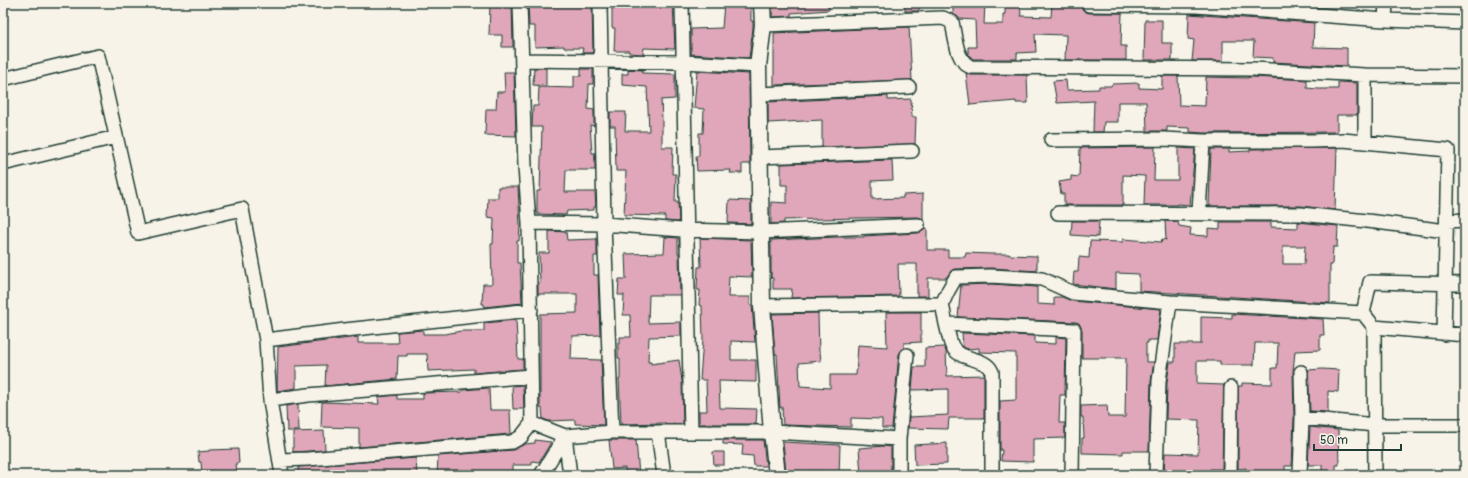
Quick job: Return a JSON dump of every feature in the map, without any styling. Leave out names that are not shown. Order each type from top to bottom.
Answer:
[{"type":"street","points":[[280,460],[512,442],[521,438],[532,423],[529,223],[525,167],[520,3]]},
{"type":"street","points":[[600,3],[604,224],[612,432]]},
{"type":"street","points":[[682,3],[691,432]]},
{"type":"street","points":[[762,3],[763,25],[758,66],[762,306],[777,475]]},
{"type":"street","points":[[1089,3],[1089,5],[1196,4],[1385,20],[1465,23]]},
{"type":"street","points":[[1385,20],[1386,3]]},
{"type":"street","points":[[763,25],[943,18],[952,22],[960,56],[966,65],[971,67],[1253,69],[1365,75],[1465,76]]},
{"type":"street","points":[[3,79],[98,56],[138,233],[242,209],[266,340],[270,400],[282,475]]},
{"type":"street","points":[[522,60],[683,62],[758,66]]},
{"type":"street","points":[[1365,75],[1366,142]]},
{"type":"street","points":[[759,94],[909,87]]},
{"type":"street","points":[[3,164],[116,137]]},
{"type":"street","points":[[1051,140],[1343,140],[1448,150],[1444,334]]},
{"type":"street","points":[[1199,213],[1203,141]]},
{"type":"street","points":[[760,157],[912,151]]},
{"type":"street","points":[[1058,213],[1301,214],[1376,222],[1447,226],[1465,220]]},
{"type":"street","points":[[529,223],[604,224],[687,230],[761,232],[918,225]]},
{"type":"street","points":[[992,475],[992,372],[990,367],[960,354],[952,346],[942,304],[956,276],[991,276],[1042,279],[1074,293],[1170,302],[1363,313]]},
{"type":"street","points":[[1375,475],[1374,328],[1363,313],[1370,282],[1465,284]]},
{"type":"street","points":[[1156,475],[1159,381],[1170,302]]},
{"type":"street","points":[[762,306],[942,304]]},
{"type":"street","points":[[266,340],[531,310]]},
{"type":"street","points":[[946,324],[1074,330],[1072,475]]},
{"type":"street","points":[[1374,328],[1465,335]]},
{"type":"street","points":[[899,475],[899,439],[907,355]]},
{"type":"street","points":[[1300,475],[1302,418],[1301,372]]},
{"type":"street","points":[[270,400],[308,395],[531,376]]},
{"type":"street","points":[[1230,475],[1231,388]]},
{"type":"street","points":[[1302,418],[1375,425],[1465,425]]},
{"type":"street","points":[[532,423],[565,436],[612,432],[772,432],[899,439]]},
{"type":"street","points":[[658,432],[664,475]]},
{"type":"street","points":[[540,475],[565,436]]},
{"type":"street","points":[[565,436],[570,475]]},
{"type":"building","points":[[490,3],[512,3],[513,47],[502,47],[502,35],[489,35]]},
{"type":"building","points":[[528,3],[592,3],[593,53],[582,53],[583,48],[564,48],[564,46],[535,47],[535,26],[529,26]]},
{"type":"building","points":[[615,3],[673,3],[675,49],[644,48],[643,54],[629,53],[629,51],[614,51],[615,28],[612,28],[612,7],[615,7]]},
{"type":"building","points":[[724,3],[751,3],[751,21],[753,21],[753,28],[749,58],[691,54],[691,29],[722,28]]},
{"type":"building","points":[[772,3],[829,3],[829,10],[791,13],[791,16],[773,17]]},
{"type":"building","points":[[905,3],[919,3],[919,11],[905,11]]},
{"type":"building","points":[[953,3],[985,3],[984,24],[1003,24],[1005,3],[1020,3],[1021,16],[1051,17],[1052,3],[1081,3],[1082,9],[1089,13],[1122,13],[1121,46],[1126,46],[1126,60],[1065,60],[1066,35],[1035,34],[1036,52],[1017,53],[1017,59],[973,59],[968,54],[968,47],[976,47],[975,20],[959,19],[953,14]]},
{"type":"building","points":[[1264,3],[1314,3],[1314,7]]},
{"type":"building","points":[[1189,14],[1314,23],[1313,47],[1347,48],[1347,66],[1273,62],[1273,58],[1253,57],[1254,41],[1223,41],[1223,61],[1192,61],[1194,40],[1188,39]]},
{"type":"building","points":[[1145,20],[1162,20],[1162,43],[1172,43],[1172,60],[1144,60]]},
{"type":"building","points":[[909,27],[912,80],[774,85],[774,33]]},
{"type":"building","points":[[534,68],[546,68],[546,86],[533,85]]},
{"type":"building","points":[[581,69],[593,69],[593,84],[589,84],[588,109],[594,110],[594,126],[590,125],[592,153],[595,153],[595,170],[566,170],[565,192],[595,192],[596,207],[594,207],[594,210],[567,211],[566,215],[537,214],[537,191],[540,191],[542,127],[532,127],[533,106],[538,106],[539,87],[574,88],[574,76],[581,76]]},
{"type":"building","points":[[628,69],[643,70],[642,73],[675,74],[675,99],[661,100],[662,147],[673,147],[672,174],[676,174],[675,202],[678,202],[679,222],[665,221],[665,216],[624,215],[626,171],[616,171],[615,126],[610,126],[610,112],[626,112],[625,131],[649,131],[647,87],[622,85],[622,74],[628,74]]},
{"type":"building","points":[[697,71],[749,74],[750,164],[742,164],[742,173],[730,173],[731,170],[697,171],[696,156],[699,156],[699,133],[703,133],[704,109],[694,108]]},
{"type":"building","points":[[504,72],[514,72],[516,136],[485,135],[486,109],[496,109],[497,92],[505,92]]},
{"type":"building","points":[[966,73],[971,75],[1027,75],[1028,103],[1016,103],[1016,101],[970,105]]},
{"type":"building","points":[[1162,76],[1178,76],[1179,105],[1205,106],[1206,77],[1253,77],[1307,80],[1307,88],[1318,89],[1338,89],[1338,82],[1357,83],[1357,115],[1337,115],[1337,132],[1203,133],[1190,132],[1190,128],[1167,127],[1167,131],[1147,131],[1146,102],[1118,102],[1118,122],[1104,122],[1103,132],[1093,132],[1094,101],[1057,103],[1053,81],[1066,80],[1067,90],[1099,89],[1099,86],[1111,86],[1112,84],[1139,83],[1139,88],[1162,89]]},
{"type":"building","points":[[888,96],[888,100],[911,99],[912,117],[916,117],[915,144],[822,147],[822,120],[768,123],[768,102]]},
{"type":"building","points":[[1155,147],[1154,180],[1178,180],[1178,148],[1195,149],[1190,205],[1144,205],[1145,176],[1123,175],[1123,205],[1064,205],[1064,194],[1061,194],[1059,182],[1071,180],[1071,176],[1079,177],[1080,148]]},
{"type":"building","points":[[1337,148],[1335,210],[1301,206],[1209,206],[1211,149],[1229,149],[1229,152],[1250,151],[1250,149]]},
{"type":"building","points":[[892,160],[893,180],[872,181],[872,199],[903,198],[903,195],[923,194],[923,219],[918,217],[784,220],[784,223],[771,224],[771,202],[787,203],[787,185],[781,185],[781,164]]},
{"type":"building","points":[[498,187],[518,187],[520,226],[519,241],[517,241],[517,263],[520,263],[522,303],[484,307],[484,304],[482,304],[483,284],[492,284],[491,244],[493,244],[494,218],[487,217],[488,198],[498,198]]},
{"type":"building","points":[[729,200],[751,201],[751,224],[728,223]]},
{"type":"building","points":[[1072,221],[1099,221],[1098,237],[1071,235]]},
{"type":"building","points":[[1165,221],[1178,222],[1179,226],[1191,228],[1190,235],[1208,236],[1208,228],[1220,229],[1220,222],[1271,222],[1271,227],[1298,228],[1298,222],[1338,226],[1337,247],[1333,247],[1332,265],[1330,265],[1330,303],[1139,291],[1139,274],[1116,273],[1116,289],[1073,284],[1074,272],[1078,272],[1079,257],[1089,258],[1090,241],[1123,242],[1123,239],[1161,242],[1162,239],[1166,240]],"holes":[[[1283,246],[1305,246],[1304,264],[1283,264]]]},
{"type":"building","points":[[927,228],[927,250],[948,250],[948,257],[965,257],[966,253],[1037,256],[1037,271],[991,268],[955,269],[952,270],[946,278],[928,278],[928,296],[917,296],[917,264],[898,264],[899,296],[791,298],[792,289],[773,289],[773,278],[771,278],[771,240],[864,237],[918,233],[923,231]]},
{"type":"building","points":[[549,231],[566,232],[567,240],[597,239],[597,256],[594,256],[594,275],[598,275],[600,335],[572,336],[571,359],[601,360],[604,425],[575,424],[575,420],[549,421],[543,419],[542,408],[540,408],[540,314],[577,313],[577,294],[538,294],[538,283],[540,283],[539,253],[549,253]]},
{"type":"building","points":[[665,237],[678,238],[680,295],[649,295],[648,323],[681,322],[681,336],[649,337],[648,362],[651,362],[651,364],[679,360],[682,381],[683,424],[621,424],[619,379],[620,358],[618,358],[618,343],[620,343],[620,337],[631,337],[630,315],[623,315],[624,295],[618,295],[619,279],[626,279],[625,254],[664,253]]},
{"type":"building","points":[[700,238],[751,240],[752,277],[729,276],[728,297],[750,297],[755,342],[731,341],[731,360],[756,360],[756,382],[719,381],[720,408],[757,409],[756,424],[699,424],[699,411],[707,411],[706,380],[700,380],[703,339],[702,306],[699,305],[700,290],[697,290],[698,267],[701,267]]},
{"type":"building","points":[[991,284],[1037,287],[1037,304],[1054,305],[1054,297],[1062,297],[1072,301],[1161,309],[1157,340],[1148,340],[1148,343],[1146,343],[1146,362],[1154,362],[1151,381],[1149,451],[1123,451],[1123,454],[1082,453],[1082,438],[1084,438],[1081,406],[1107,405],[1108,417],[1125,417],[1126,358],[1082,358],[1082,330],[1079,323],[1075,322],[958,317],[961,285]]},
{"type":"building","points":[[886,312],[921,312],[921,342],[904,343],[904,348],[899,354],[892,428],[882,428],[882,419],[851,418],[851,427],[783,425],[782,407],[780,408],[777,354],[775,354],[772,314],[818,313],[819,352],[821,361],[799,363],[800,386],[830,388],[830,375],[856,375],[858,345],[887,347]]},
{"type":"building","points":[[1232,314],[1323,319],[1324,335],[1320,335],[1320,350],[1295,351],[1293,372],[1294,418],[1292,466],[1285,466],[1285,475],[1246,472],[1246,468],[1238,469],[1238,386],[1242,386],[1242,383],[1272,384],[1272,368],[1277,368],[1278,343],[1255,343],[1254,365],[1220,365],[1220,361],[1197,361],[1197,384],[1224,385],[1222,469],[1210,469],[1210,474],[1164,475],[1165,453],[1198,454],[1199,420],[1166,419],[1167,382],[1170,362],[1175,362],[1175,344],[1201,344],[1201,317],[1232,318]]},
{"type":"building","points":[[516,320],[518,359],[523,359],[523,369],[474,373],[474,369],[428,371],[427,354],[407,354],[407,356],[398,356],[397,379],[325,386],[326,365],[296,366],[296,388],[277,391],[278,347],[358,337],[358,343],[398,343],[397,332],[423,330],[423,334],[445,334],[461,331],[484,331],[484,323]]},
{"type":"building","points":[[962,333],[1035,336],[1035,343],[1056,344],[1056,337],[1066,338],[1065,395],[1060,395],[1059,423],[1065,423],[1065,438],[1033,439],[1033,462],[1001,461],[1000,401],[1016,400],[1016,353],[979,352],[979,348],[968,349],[963,347]]},
{"type":"building","points":[[944,347],[946,351],[947,376],[984,375],[984,418],[949,418],[948,429],[908,428],[909,417],[948,415],[948,389],[912,390],[914,367],[925,367],[925,348]]},
{"type":"building","points":[[1308,370],[1339,370],[1338,392],[1328,391],[1328,412],[1310,411]]},
{"type":"building","points":[[523,385],[524,409],[513,409],[512,386]]},
{"type":"building","points":[[489,388],[490,410],[510,410],[511,434],[359,447],[359,428],[321,427],[322,402],[379,404],[378,397],[397,395],[397,399],[423,399],[423,393],[462,392],[462,390]]},
{"type":"building","points":[[298,404],[299,431],[287,431],[286,406]]},
{"type":"building","points":[[1310,427],[1338,430],[1339,465],[1336,465],[1336,475],[1322,475],[1322,465],[1308,465]]},
{"type":"building","points":[[324,431],[325,450],[293,452],[293,432]]},
{"type":"building","points":[[535,440],[551,442],[539,462],[532,461],[532,465],[513,465],[513,475],[437,475],[438,456],[513,450],[525,444],[535,443]]},
{"type":"building","points":[[609,440],[636,440],[639,475],[626,475],[625,468],[612,469]]},
{"type":"building","points":[[723,440],[763,440],[766,466],[754,466],[753,456],[742,455],[743,445],[723,444]]},
{"type":"building","points":[[783,442],[840,445],[839,475],[820,475],[820,471],[786,472]]},
{"type":"building","points":[[947,443],[947,464],[915,465],[914,445]]},
{"type":"building","points":[[884,446],[891,447],[891,475],[861,475],[859,448]]},
{"type":"building","points":[[238,449],[239,463],[236,463],[237,475],[202,475],[201,462],[199,462],[198,452]]},
{"type":"building","points":[[713,452],[724,452],[724,465],[714,465]]},
{"type":"building","points":[[416,458],[417,475],[298,475],[298,467]]}]
